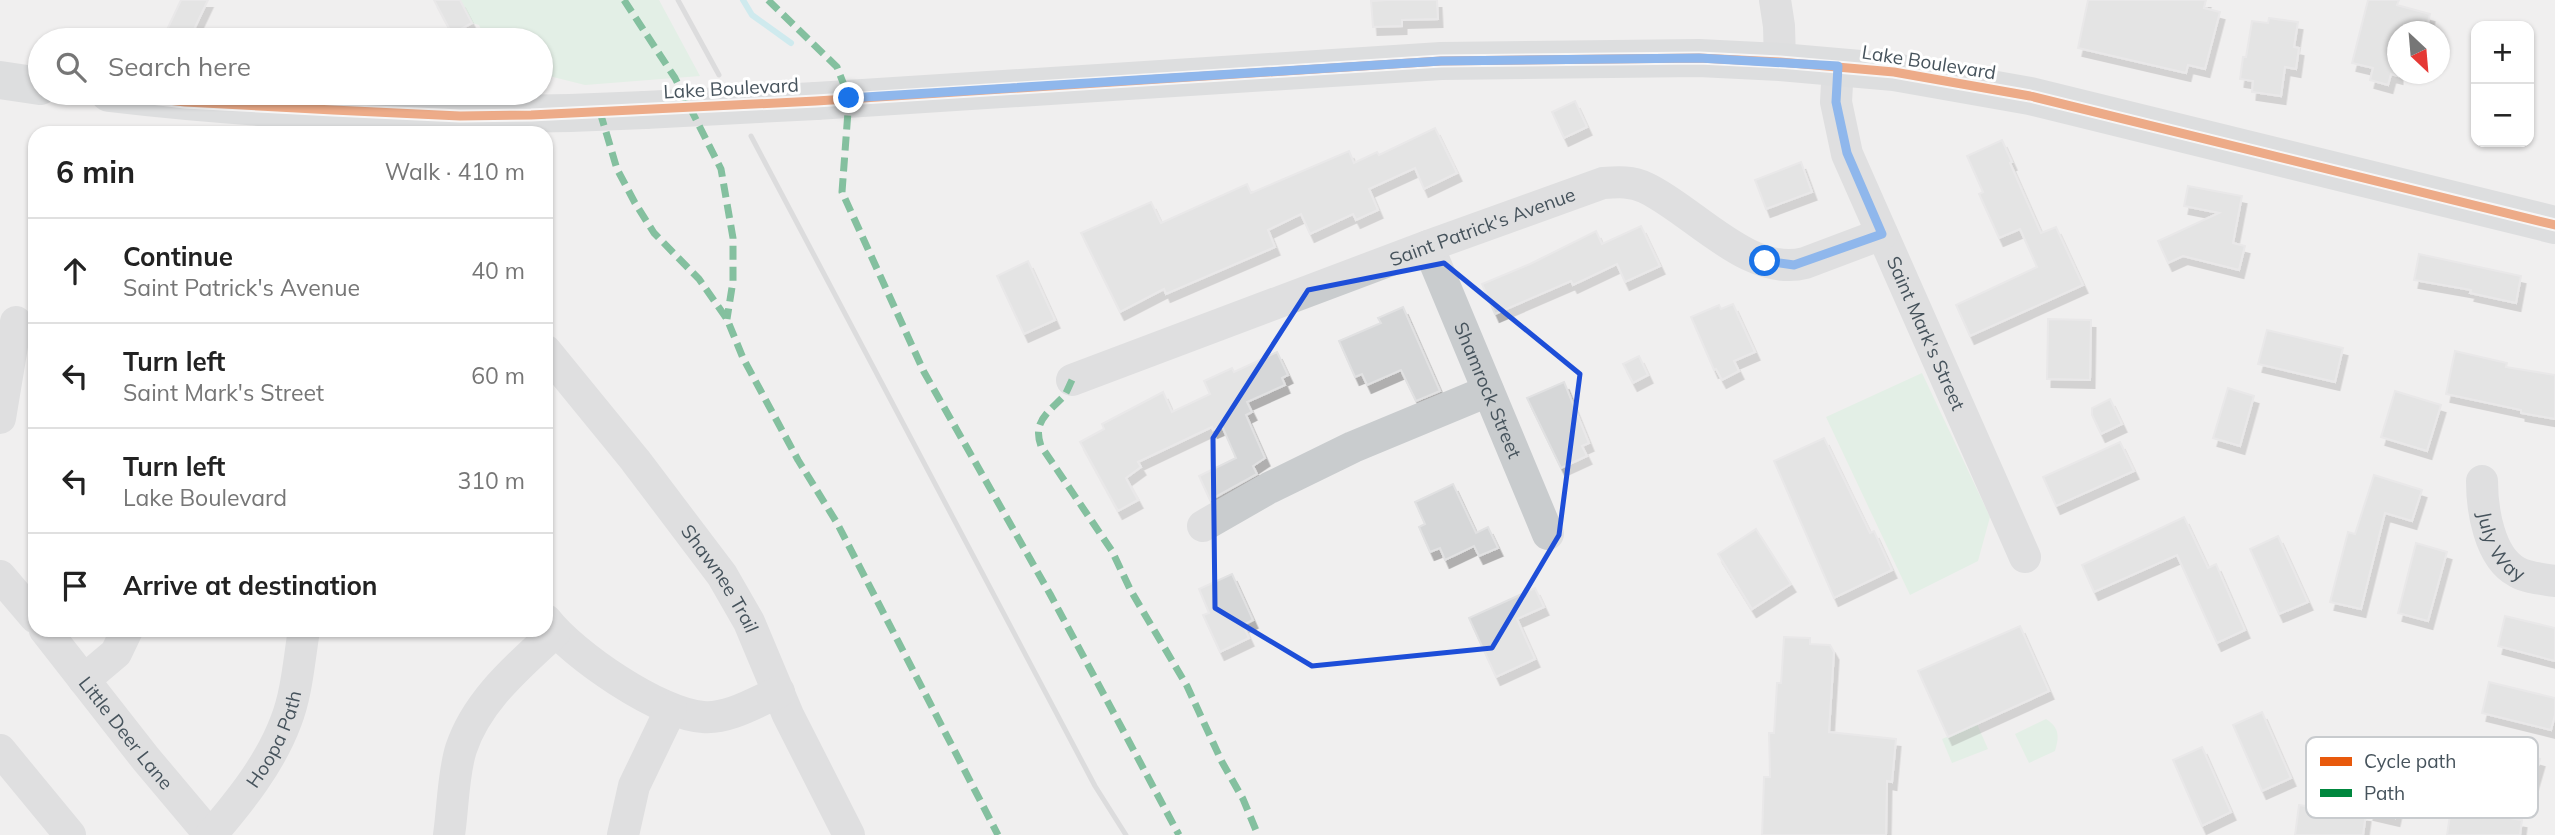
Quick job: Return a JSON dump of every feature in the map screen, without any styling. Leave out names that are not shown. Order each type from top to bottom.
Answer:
[{"type":"main road","name":"Lake Boulevard","points":[[244,105],[460,116],[816,101],[1441,61],[1699,58],[1780,62],[1894,72],[2031,96],[2555,225]]},
{"type":"main road","points":[[0,80],[28,84]]},
{"type":"street","points":[[1775,0],[1780,62]]},
{"type":"street","name":"Saint Mark's Street","points":[[1838,66],[1836,102],[1847,153],[2025,557]]},
{"type":"street","name":"Saint Patrick's Avenue","points":[[1072,380],[1603,183],[1623,182],[1646,188],[1726,241],[1765,261],[1794,265],[1882,234]]},
{"type":"street","name":"Shamrock Street","points":[[1428,246],[1548,534]]},
{"type":"street","points":[[0,418],[17,322]]},
{"type":"street","name":"Shawnee Trail","points":[[553,360],[635,460],[722,576],[749,622],[779,692],[849,835]]},
{"type":"street","points":[[1203,526],[1269,488],[1353,447],[1488,391]]},
{"type":"street","name":"July Way","points":[[2482,481],[2484,516],[2503,558],[2517,573],[2555,582]]},
{"type":"street","points":[[0,576],[28,609]]},
{"type":"street","points":[[553,628],[611,675],[671,709],[704,717],[722,716],[779,692]]},
{"type":"street","name":"Little Deer Lane","points":[[50,637],[146,759],[211,835]]},
{"type":"street","points":[[84,680],[116,653],[124,637]]},
{"type":"street","name":"Hoopa Path","points":[[211,835],[275,749],[287,719],[303,637]]},
{"type":"street","points":[[449,835],[460,751],[471,723],[542,637]]},
{"type":"street","points":[[623,835],[634,786],[671,709]]},
{"type":"street","points":[[0,750],[70,835]]},
{"type":"highlighted area","points":[[1444,263],[1580,374],[1559,535],[1492,648],[1312,666],[1215,608],[1213,438],[1308,290]]},
{"type":"green space","points":[[460,0],[659,0],[700,76],[585,85],[553,77],[553,28],[480,28],[472,23]]},
{"type":"green space","points":[[1922,373],[1990,517],[1978,561],[1910,595],[1826,417]]},
{"type":"green space","points":[[2046,719],[2057,733],[2055,751],[2029,763],[2015,734]]},
{"type":"green space","points":[[1977,724],[1988,749],[1952,763],[1942,739]]},
{"type":"building","points":[[181,0],[208,0],[195,28],[168,28]]},
{"type":"building","points":[[434,0],[460,0],[472,23],[463,28],[449,28]]},
{"type":"building","points":[[1437,0],[1438,19],[1402,20],[1402,26],[1373,27],[1371,1]]},
{"type":"building","points":[[2088,0],[2206,0],[2204,8],[2220,12],[2205,69],[2188,65],[2186,73],[2078,48]]},
{"type":"building","points":[[2368,0],[2399,0],[2397,5],[2430,14],[2428,21],[2387,21],[2388,85],[2370,80],[2373,68],[2352,63]]},
{"type":"building","points":[[2269,18],[2298,22],[2294,47],[2299,48],[2296,69],[2285,67],[2281,96],[2252,92],[2253,81],[2240,79],[2252,21],[2268,23]]},
{"type":"building","points":[[1575,101],[1587,127],[1564,138],[1552,112]]},
{"type":"building","points":[[1435,128],[1457,173],[1424,189],[1415,168],[1369,189],[1378,210],[1356,220],[1353,214],[1310,234],[1301,214],[1268,230],[1275,247],[1166,294],[1164,289],[1120,312],[1081,233],[1151,202],[1161,223],[1247,184],[1251,193],[1349,151],[1354,163],[1377,152],[1379,155]]},
{"type":"building","points":[[2002,140],[2041,233],[2056,227],[2083,285],[1970,336],[1956,305],[2037,267],[2020,229],[1999,238],[1979,194],[1983,192],[1967,156]]},
{"type":"building","points":[[1801,162],[1812,192],[1766,209],[1755,180]]},
{"type":"building","points":[[2188,186],[2242,196],[2233,243],[2245,246],[2239,270],[2183,256],[2168,263],[2158,241],[2219,213],[2184,206]]},
{"type":"building","points":[[1641,226],[1660,266],[1625,282],[1617,264],[1573,285],[1571,281],[1495,314],[1482,284],[1596,231],[1602,244]]},
{"type":"building","points":[[2419,254],[2521,276],[2516,303],[2470,293],[2471,290],[2414,280]]},
{"type":"building","points":[[1028,261],[1055,320],[1024,334],[997,276]]},
{"type":"building","points":[[1733,304],[1755,352],[1734,361],[1739,371],[1722,380],[1716,369],[1714,370],[1691,317],[1719,305],[1721,309]]},
{"type":"building","points":[[1403,307],[1440,391],[1416,401],[1401,370],[1367,385],[1362,374],[1355,377],[1339,341],[1381,323],[1378,318]]},
{"type":"building","points":[[2048,319],[2091,320],[2090,380],[2047,379]]},
{"type":"building","points":[[2267,330],[2343,348],[2335,382],[2258,364]]},
{"type":"building","points":[[2455,351],[2507,363],[2506,367],[2555,375],[2555,419],[2446,394]]},
{"type":"building","points":[[1277,352],[1288,375],[1282,378],[1285,385],[1247,402],[1252,412],[1246,415],[1265,458],[1253,466],[1257,474],[1210,500],[1199,476],[1236,458],[1222,426],[1213,430],[1212,427],[1138,462],[1141,467],[1126,478],[1138,500],[1118,511],[1080,442],[1104,429],[1102,424],[1163,392],[1172,412],[1210,394],[1204,381],[1232,368],[1234,372]]},
{"type":"building","points":[[1639,356],[1648,375],[1633,383],[1623,364]]},
{"type":"building","points":[[1564,382],[1589,443],[1582,446],[1587,456],[1561,468],[1527,398]]},
{"type":"building","points":[[2228,388],[2254,396],[2240,446],[2213,438]]},
{"type":"building","points":[[2395,391],[2441,405],[2427,451],[2381,437]]},
{"type":"building","points":[[2110,399],[2122,424],[2101,434],[2092,415],[2092,408]]},
{"type":"building","points":[[1824,438],[1870,533],[1874,531],[1892,570],[1834,598],[1774,461]]},
{"type":"building","points":[[2120,442],[2134,471],[2056,506],[2043,477]]},
{"type":"building","points":[[2374,475],[2422,490],[2412,521],[2385,513],[2361,609],[2330,602],[2348,532],[2355,534]]},
{"type":"building","points":[[1453,484],[1476,533],[1488,527],[1498,548],[1479,556],[1474,546],[1445,560],[1440,548],[1430,552],[1419,527],[1425,524],[1415,502]]},
{"type":"building","points":[[2184,517],[2208,568],[2216,564],[2245,630],[2217,643],[2177,555],[2094,592],[2082,565]]},
{"type":"building","points":[[1756,529],[1791,584],[1752,609],[1718,554]]},
{"type":"building","points":[[2278,536],[2308,602],[2279,614],[2250,549]]},
{"type":"building","points":[[2416,543],[2447,552],[2428,621],[2398,613]]},
{"type":"building","points":[[1232,574],[1253,620],[1243,625],[1249,638],[1220,652],[1203,615],[1209,613],[1199,589]]},
{"type":"building","points":[[1535,588],[1544,607],[1517,619],[1535,659],[1496,677],[1469,618]]},
{"type":"building","points":[[2505,616],[2555,628],[2555,661],[2498,646]]},
{"type":"building","points":[[2020,626],[2049,691],[1948,737],[1918,671]]},
{"type":"building","points":[[1784,637],[1810,638],[1810,644],[1830,645],[1834,652],[1829,732],[1896,739],[1892,782],[1887,781],[1886,835],[1762,835],[1764,777],[1770,777],[1769,733],[1774,733],[1777,683],[1781,683]]},
{"type":"building","points":[[2489,682],[2555,698],[2555,715],[2551,730],[2482,713]]},
{"type":"building","points":[[2262,712],[2291,778],[2262,791],[2233,725]]},
{"type":"building","points":[[2202,747],[2231,812],[2202,826],[2173,760]]},
{"type":"building","points":[[2299,805],[2306,806],[2306,818],[2365,818],[2363,835],[2295,835]]},
{"type":"building","points":[[2450,818],[2522,820],[2520,835],[2447,835]]},
{"type":"waterway","points":[[743,0],[752,15],[791,43]]},
{"type":"railway","points":[[678,0],[719,75]]},
{"type":"railway","points":[[751,136],[1095,786],[1126,835]]},
{"type":"marked path","points":[[624,0],[675,78],[721,169],[733,238],[733,281],[727,319]]},
{"type":"marked path","points":[[768,0],[837,67],[849,98],[842,192],[924,372],[1050,594],[1179,835]]},
{"type":"marked path","points":[[600,112],[617,169],[635,203],[654,233],[699,279],[727,319],[743,358],[798,460],[837,523],[998,835]]},
{"type":"marked path","points":[[1072,380],[1064,396],[1040,423],[1041,446],[1112,551],[1131,591],[1187,686],[1258,835]]},
{"type":"cycle path","points":[[240,105],[460,116],[531,115],[816,101],[1441,61],[1699,58],[1780,62],[1894,72],[2030,96],[2555,225]]},
{"type":"route","points":[[849,98],[1441,61],[1699,58],[1838,66],[1836,102],[1847,153],[1882,234],[1794,265],[1765,261]]}]
